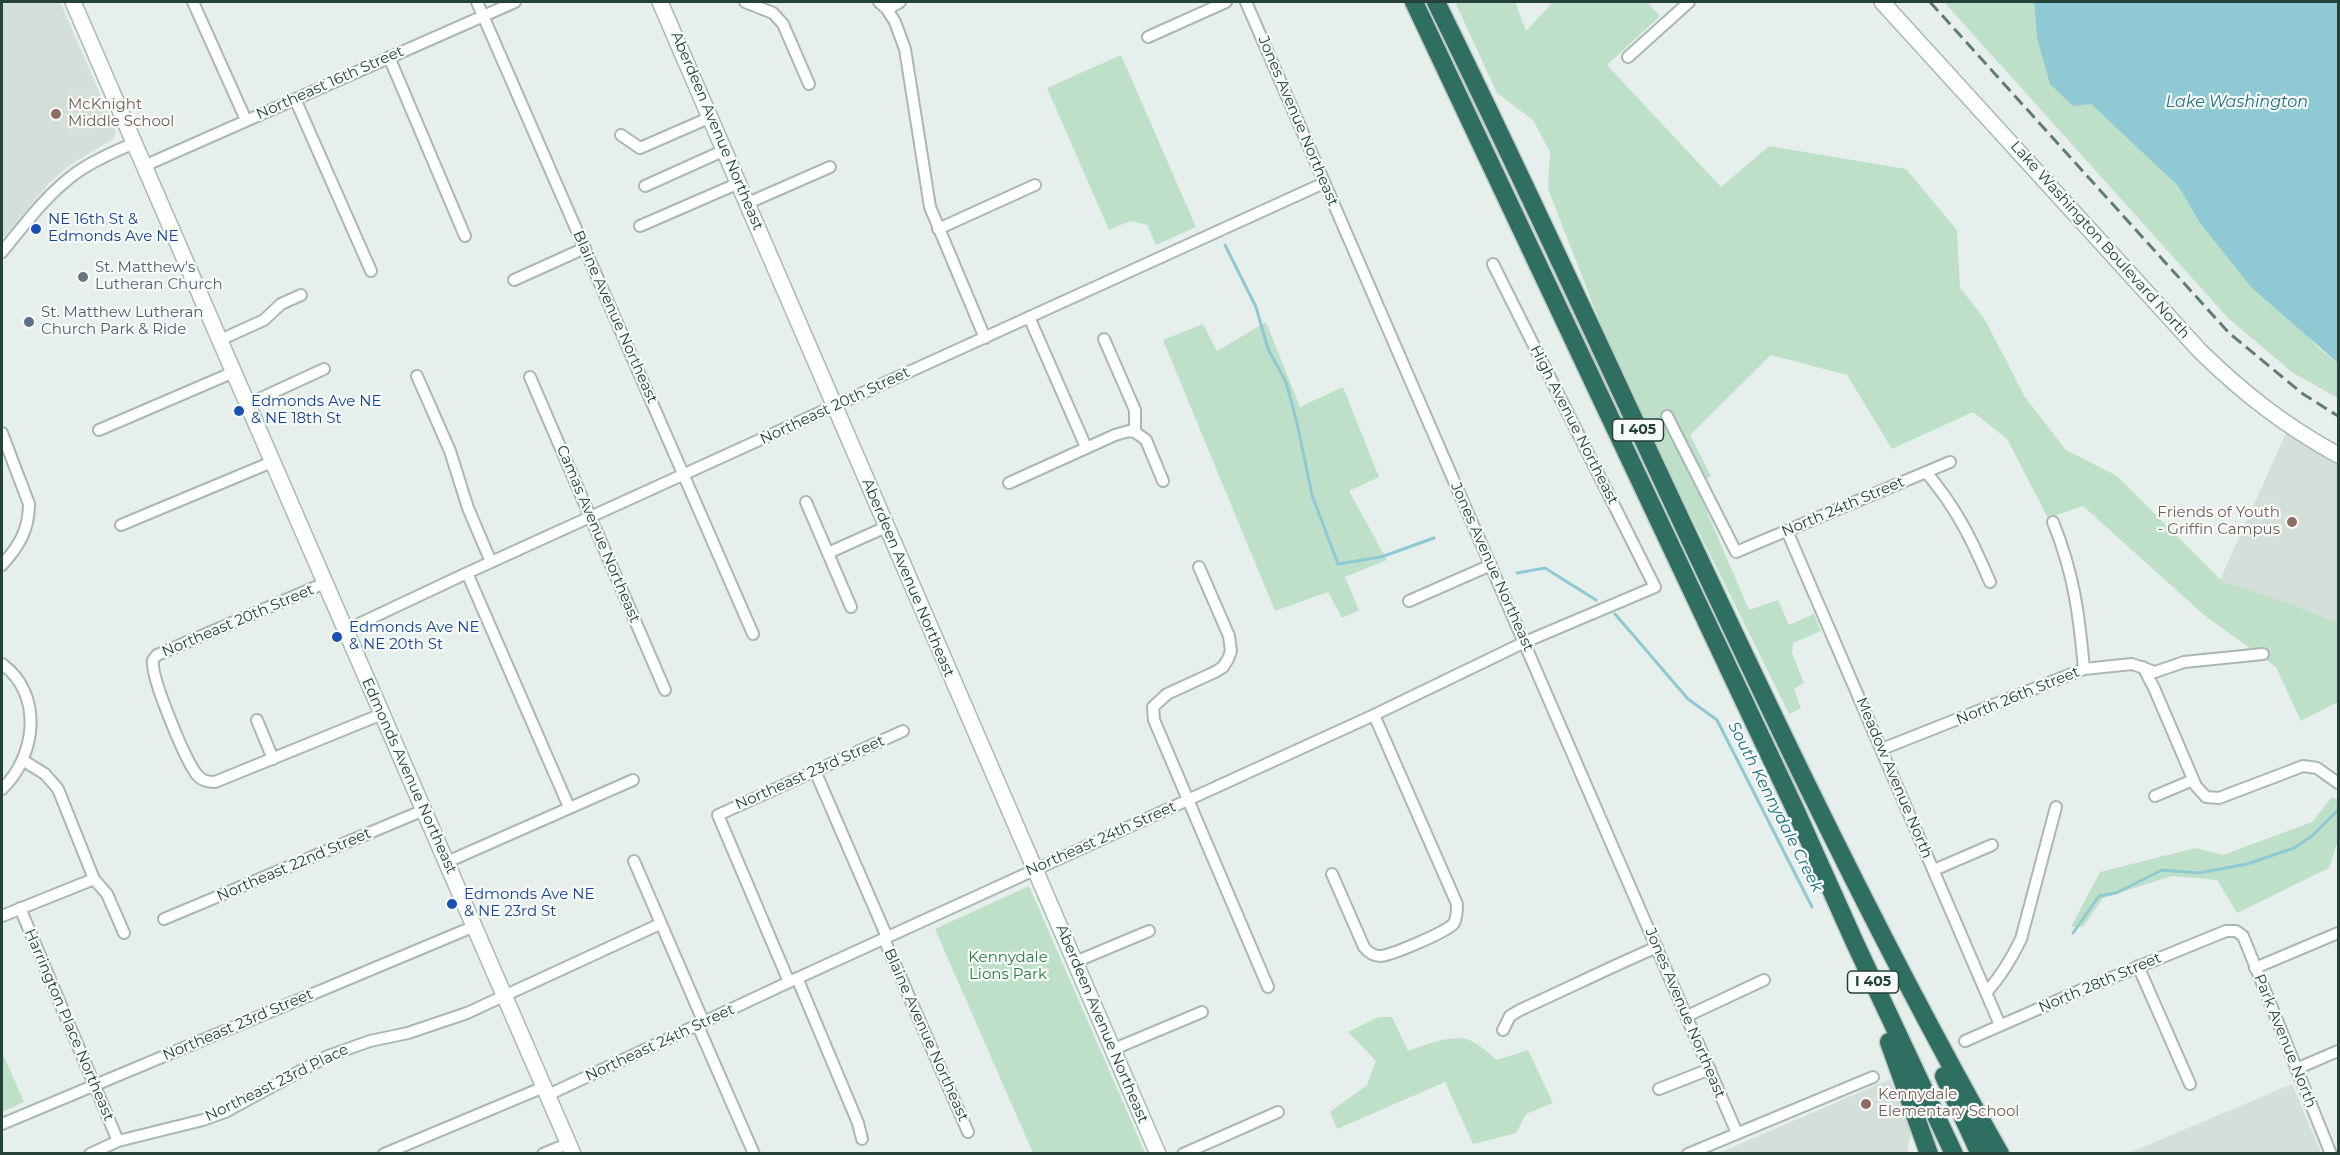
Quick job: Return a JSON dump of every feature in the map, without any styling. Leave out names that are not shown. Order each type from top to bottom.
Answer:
[{"type":"highway","name":"I 405","points":[[1414,2],[1795,809],[1954,1154]]},
{"type":"highway","name":"I 405","points":[[1436,2],[1842,857],[1980,1154]]},
{"type":"highway","points":[[1795,809],[1887,1034],[1929,1154]]},
{"type":"highway","points":[[1842,857],[1960,1083],[2000,1154]]},
{"type":"street","name":"Edmonds Avenue Northeast","points":[[73,2],[571,1148]]},
{"type":"street","points":[[193,2],[246,120]]},
{"type":"street","name":"Blaine Avenue Northeast","points":[[477,2],[753,634]]},
{"type":"street","name":"Northeast 16th Street","points":[[144,166],[515,2]]},
{"type":"street","name":"Aberdeen Avenue Northeast","points":[[660,2],[1158,1154]]},
{"type":"street","points":[[745,2],[773,13],[783,24],[808,84]]},
{"type":"street","points":[[900,2],[883,5],[901,33],[905,49],[930,207],[985,338]]},
{"type":"street","points":[[1148,37],[1226,2]]},
{"type":"street","name":"Jones Avenue Northeast","points":[[1246,2],[1737,1133]]},
{"type":"street","points":[[1628,57],[1689,2]]},
{"type":"street","name":"Lake Washington Boulevard North","points":[[1882,2],[2200,351],[2270,413],[2338,455]]},
{"type":"street","points":[[389,57],[465,236]]},
{"type":"street","points":[[296,99],[371,271]]},
{"type":"street","points":[[621,135],[640,148],[711,117]]},
{"type":"street","points":[[2,252],[58,187],[97,160],[134,143]]},
{"type":"street","points":[[645,186],[725,150]]},
{"type":"street","points":[[748,203],[830,167]]},
{"type":"street","points":[[640,226],[739,183]]},
{"type":"street","name":"Northeast 20th Street","points":[[346,630],[1324,183]]},
{"type":"street","points":[[938,229],[1035,185]]},
{"type":"street","points":[[514,280],[585,248]]},
{"type":"street","name":"High Avenue Northeast","points":[[1493,264],[1655,586]]},
{"type":"street","points":[[220,340],[264,320],[281,304],[301,295]]},
{"type":"street","points":[[1029,317],[1086,447]]},
{"type":"street","points":[[1104,339],[1135,410],[1135,432]]},
{"type":"street","points":[[248,404],[324,369]]},
{"type":"street","points":[[99,430],[234,372]]},
{"type":"street","points":[[417,376],[450,451],[468,508],[491,562]]},
{"type":"street","name":"Camas Avenue Northeast","points":[[530,378],[664,690]]},
{"type":"street","name":"North 24th Street","points":[[1667,416],[1736,552],[1950,462]]},
{"type":"street","points":[[1008,483],[1122,432],[1135,432],[1146,440],[1163,481]]},
{"type":"street","points":[[2,433],[26,492],[29,516],[22,538],[2,565]]},
{"type":"street","points":[[121,525],[272,462]]},
{"type":"street","points":[[1926,472],[1949,499],[1961,519],[1989,582]]},
{"type":"street","points":[[806,502],[851,607]]},
{"type":"street","points":[[2053,522],[2070,570],[2080,625],[2084,669]]},
{"type":"street","points":[[828,553],[886,527]]},
{"type":"street","name":"Meadow Avenue North","points":[[1787,531],[2000,1025]]},
{"type":"street","points":[[1410,601],[1491,565]]},
{"type":"street","points":[[1199,567],[1229,636],[1231,651],[1223,666],[1215,672],[1167,694],[1154,707],[1156,727],[1268,987]]},
{"type":"street","points":[[467,573],[569,807]]},
{"type":"street","name":"Northeast 20th Street","points":[[273,759],[215,782],[207,782],[196,774],[154,677],[153,660],[162,652],[325,583]]},
{"type":"street","name":"Northeast 24th Street","points":[[384,1154],[546,1091],[701,1024],[1374,715],[1525,642],[1655,586]]},
{"type":"street","name":"North 26th Street","points":[[1882,749],[2084,669],[2133,664],[2155,672],[2174,664],[2263,654]]},
{"type":"street","points":[[2,664],[19,683],[29,709],[31,735],[24,761],[13,778],[2,789]]},
{"type":"street","points":[[2142,667],[2154,688],[2200,793],[2212,798],[2303,766],[2318,768],[2337,781]]},
{"type":"street","points":[[257,720],[273,759],[382,714]]},
{"type":"street","points":[[1332,874],[1364,947],[1374,955],[1387,955],[1444,932],[1454,924],[1457,904],[1374,715]]},
{"type":"street","name":"Northeast 23rd Street","points":[[793,980],[717,815],[903,731]]},
{"type":"street","points":[[24,761],[45,774],[58,789],[94,879],[107,894],[124,933]]},
{"type":"street","name":"Blaine Avenue Northeast","points":[[815,771],[968,1132]]},
{"type":"street","points":[[447,862],[633,780]]},
{"type":"street","points":[[2155,796],[2193,780]]},
{"type":"street","points":[[1986,993],[2012,958],[2021,939],[2056,807]]},
{"type":"street","name":"Northeast 22nd Street","points":[[164,919],[424,810]]},
{"type":"street","points":[[1934,870],[1992,845]]},
{"type":"street","points":[[634,861],[754,1154]]},
{"type":"street","points":[[2,916],[94,879]]},
{"type":"street","name":"Harrington Place Northeast","points":[[20,908],[118,1141]]},
{"type":"street","name":"Northeast 23rd Place","points":[[90,1154],[118,1141],[203,1120],[225,1112],[328,1056],[370,1041],[436,1024],[505,996],[660,924]]},
{"type":"street","name":"Northeast 23rd Street","points":[[2,1124],[475,926]]},
{"type":"street","points":[[1075,962],[1149,931]]},
{"type":"street","name":"North 28th Street","points":[[1965,1041],[2138,966],[2226,931],[2236,931]]},
{"type":"street","name":"Park Avenue North","points":[[2236,931],[2243,936],[2331,1154]]},
{"type":"street","points":[[2255,968],[2338,933]]},
{"type":"street","points":[[1503,1030],[1510,1016],[1520,1010],[1657,947]]},
{"type":"street","points":[[2138,966],[2190,1084]]},
{"type":"street","points":[[793,980],[858,1123],[862,1139]]},
{"type":"street","points":[[1687,1016],[1764,980]]},
{"type":"street","points":[[1114,1049],[1202,1012]]},
{"type":"street","points":[[2296,1069],[2338,1051]]},
{"type":"street","points":[[1659,1089],[1710,1069]]},
{"type":"street","points":[[1688,1154],[1873,1077]]},
{"type":"street","points":[[1183,1154],[1278,1112]]},
{"type":"street","points":[[543,1154],[571,1148]]},
{"type":"shaded area","name":"McKnight Middle School","points":[[2,2],[60,2],[116,131],[113,139],[70,165],[49,183],[2,239]]},
{"type":"shaded area","name":"Friends of Youth - Griffin Campus","points":[[2286,433],[2338,463],[2338,651],[2294,632],[2220,580]]},
{"type":"shaded area","name":"Kennydale Elementary School","points":[[1890,1079],[1911,1130],[1907,1153],[1717,1154]]},
{"type":"shaded area","points":[[2292,1084],[2321,1153],[2129,1153]]},
{"type":"green space","points":[[1455,2],[1515,2],[1526,31],[1553,2],[1647,2],[1660,16],[1607,65],[1721,187],[1769,146],[1906,169],[1957,230],[1960,288],[1984,318],[2025,397],[2066,450],[2117,476],[2223,582],[2288,603],[2338,623],[2338,702],[2301,721],[2276,667],[2204,615],[2083,506],[2048,518],[2007,439],[1973,412],[1892,449],[1847,375],[1771,355],[1690,435],[1711,476],[1695,484],[1749,610],[1778,600],[1789,625],[1814,614],[1821,631],[1793,643],[1792,653],[1804,683],[1794,689],[1801,708],[1789,714],[1630,399],[1548,189],[1550,152],[1533,120],[1497,93]]},
{"type":"green space","points":[[1944,2],[2034,2],[2037,38],[2091,104],[2178,186],[2200,223],[2319,348],[2338,363],[2338,398],[2293,373],[2228,318]]},
{"type":"green space","points":[[1121,55],[1196,227],[1156,245],[1147,225],[1130,221],[1109,230],[1047,88]]},
{"type":"green space","points":[[1266,322],[1300,407],[1343,387],[1379,477],[1349,491],[1387,560],[1345,577],[1359,610],[1342,618],[1328,592],[1275,611],[1163,340],[1203,324],[1217,351]]},
{"type":"green space","points":[[2332,797],[2338,800],[2338,840],[2329,868],[2237,913],[2217,880],[2172,876],[2103,898],[2083,927],[2071,927],[2100,872],[2195,848],[2223,855],[2312,822]]},
{"type":"green space","name":"Kennydale Lions Park","points":[[1029,886],[1145,1153],[1033,1153],[935,929]]},
{"type":"green space","points":[[1379,1017],[1392,1017],[1408,1051],[1455,1038],[1473,1042],[1497,1060],[1528,1050],[1553,1103],[1526,1114],[1516,1133],[1473,1144],[1445,1082],[1337,1129],[1330,1112],[1367,1085],[1376,1061],[1348,1032]]},
{"type":"green space","points":[[2,1052],[24,1102],[2,1112]]},
{"type":"water","name":"Lake Washington","points":[[2034,2],[2338,2],[2338,363],[2251,287],[2200,223],[2178,186],[2091,104],[2073,106],[2050,84],[2037,38]]},
{"type":"waterway","name":"South Kennydale Creek","points":[[1225,245],[1256,307],[1268,349],[1286,382],[1312,495],[1338,564],[1381,557],[1434,538]]},
{"type":"waterway","name":"South Kennydale Creek","points":[[1517,573],[1545,568],[1596,600]]},
{"type":"waterway","name":"South Kennydale Creek","points":[[1615,614],[1688,699],[1717,720],[1812,907]]},
{"type":"waterway","name":"South Kennydale Creek","points":[[2073,933],[2099,896],[2116,893],[2162,870],[2199,873],[2247,864],[2294,848],[2312,836],[2338,810]]},
{"type":"railway","points":[[1930,2],[2229,333],[2303,394],[2338,416]]},
{"type":"place","name":"McKnight Middle School","points":[[56,114]]},
{"type":"place","name":"NE 16th St & Edmonds Ave NE","points":[[36,229]]},
{"type":"place","name":"St. Matthew's Lutheran Church","points":[[83,277]]},
{"type":"place","name":"St. Matthew Lutheran Church Park & Ride","points":[[29,322]]},
{"type":"place","name":"Edmonds Ave NE & NE 18th St","points":[[239,411]]},
{"type":"place","name":"Friends of Youth - Griffin Campus","points":[[2292,522]]},
{"type":"place","name":"Edmonds Ave NE & NE 20th St","points":[[337,637]]},
{"type":"place","name":"Edmonds Ave NE & NE 23rd St","points":[[452,904]]},
{"type":"place","name":"Kennydale Elementary School","points":[[1866,1104]]}]
